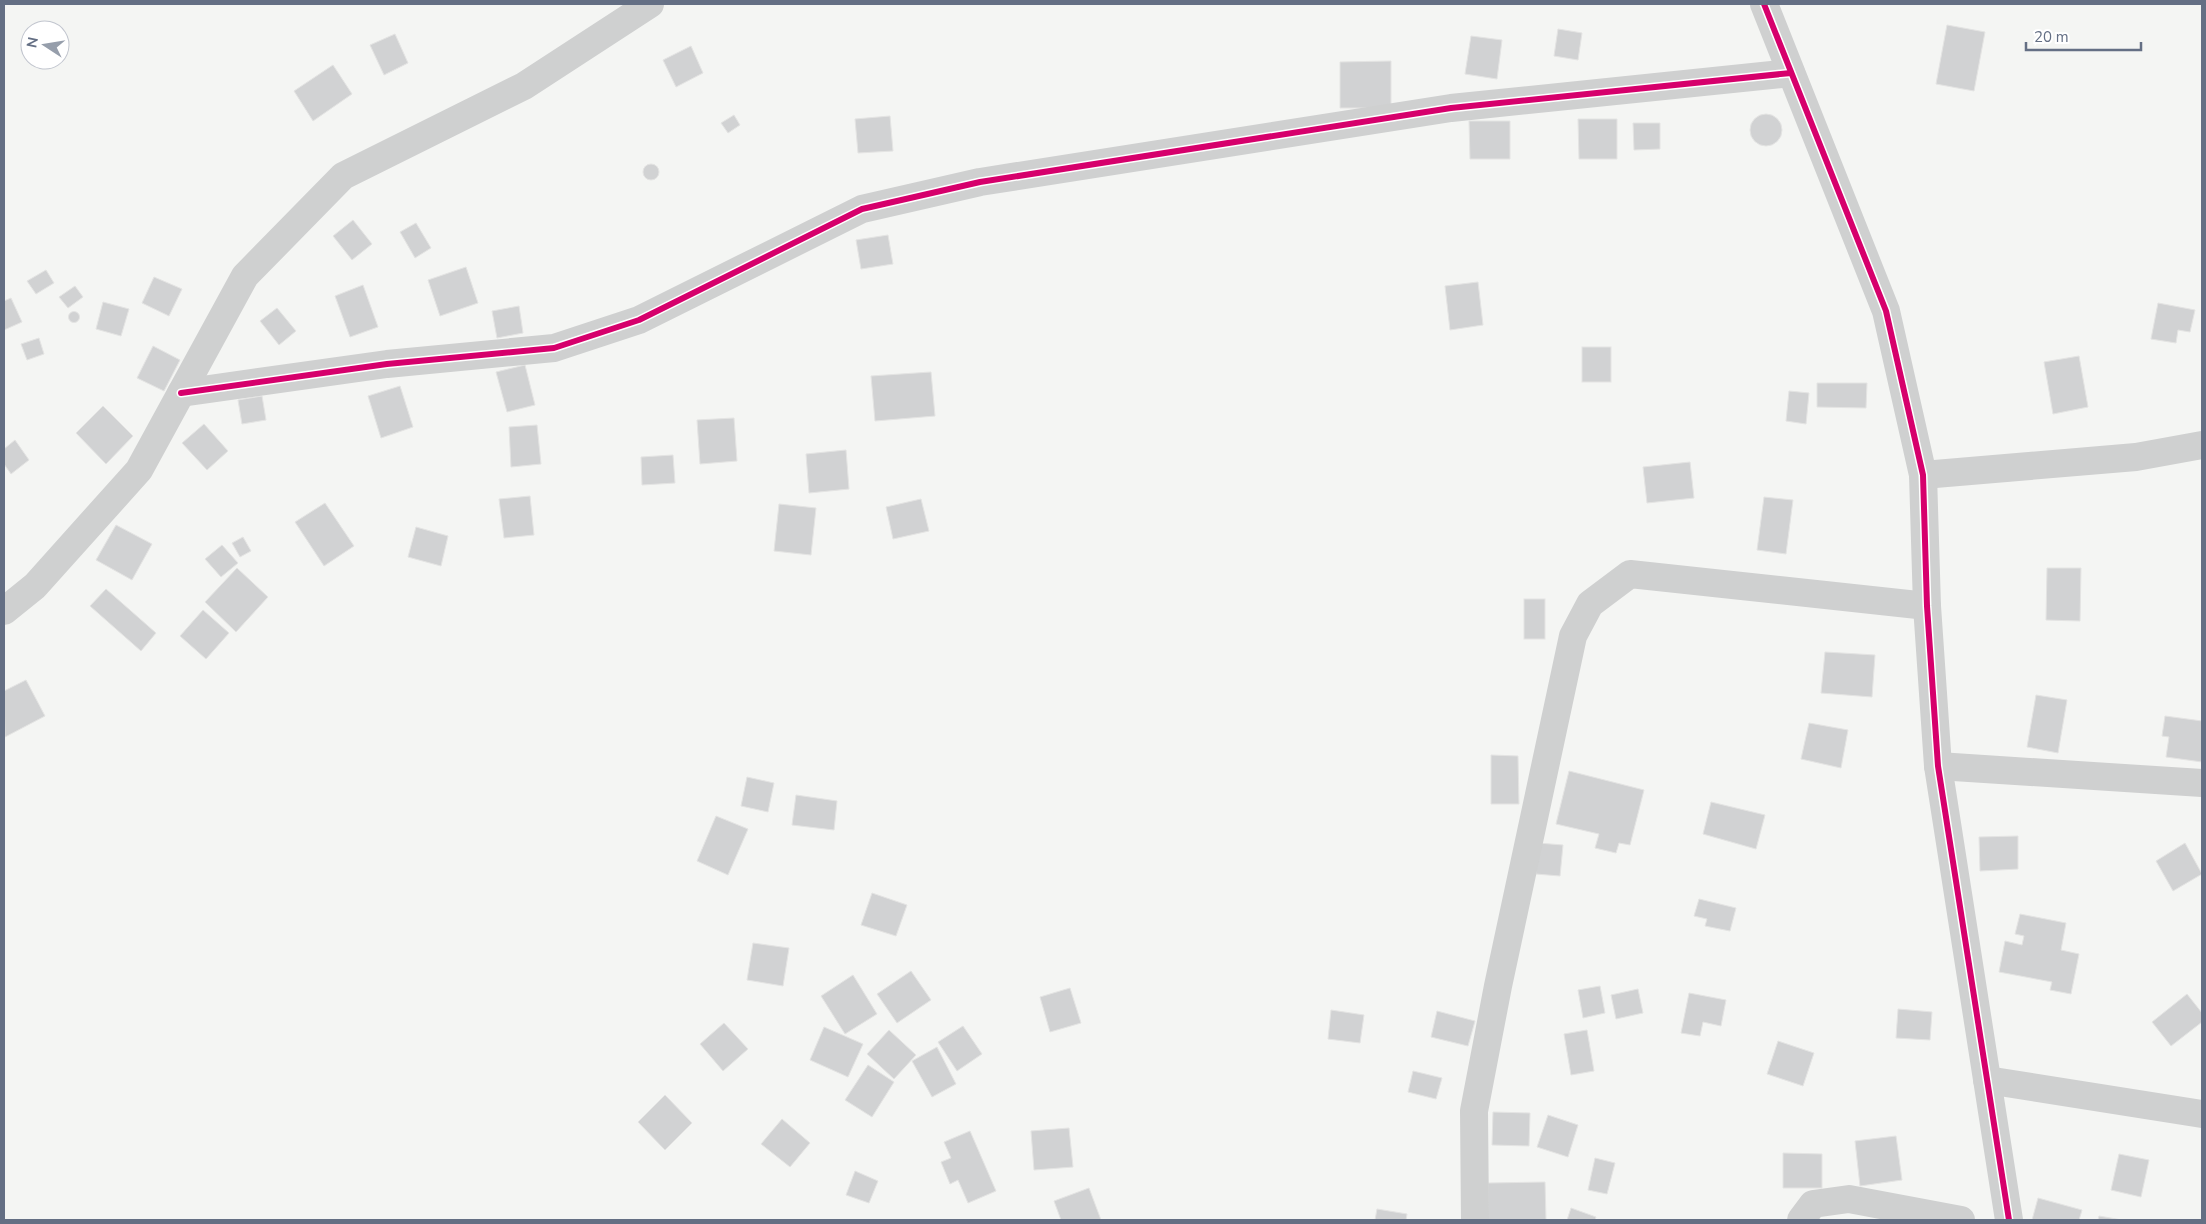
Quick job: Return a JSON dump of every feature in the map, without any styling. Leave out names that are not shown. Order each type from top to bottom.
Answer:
[{"type":"street","points":[[4,611],[35,586],[139,470],[244,276],[343,176],[524,86],[650,4]]},
{"type":"street","points":[[1764,4],[1886,311],[1923,475],[1927,606],[1938,766],[2009,1220]]},
{"type":"street","points":[[181,393],[387,364],[554,348],[639,320],[862,209],[980,182],[1451,108],[1791,73]]},
{"type":"street","points":[[1923,475],[2136,457],[2202,445]]},
{"type":"street","points":[[1475,1220],[1474,1111],[1498,986],[1572,636],[1590,604],[1630,574],[1927,606]]},
{"type":"street","points":[[1938,766],[2202,784]]},
{"type":"street","points":[[1987,1080],[2202,1114]]},
{"type":"street","points":[[1801,1220],[1813,1204],[1849,1198],[1961,1220]]},
{"type":"building","points":[[1947,25],[1985,32],[1974,91],[1936,84]]},
{"type":"building","points":[[1558,29],[1582,33],[1578,60],[1554,56]]},
{"type":"building","points":[[395,34],[408,63],[384,75],[370,45]]},
{"type":"building","points":[[1471,36],[1502,40],[1497,79],[1465,74]]},
{"type":"building","points":[[691,46],[703,73],[676,87],[663,60]]},
{"type":"building","points":[[1391,61],[1391,108],[1340,108],[1340,62]]},
{"type":"building","points":[[333,65],[352,94],[313,121],[294,91]]},
{"type":"building","points":[[1766,114],[1778,118],[1782,130],[1778,142],[1766,146],[1754,142],[1750,130],[1754,118]]},
{"type":"building","points":[[734,115],[740,125],[728,133],[721,123]]},
{"type":"building","points":[[890,116],[893,151],[858,153],[855,119]]},
{"type":"building","points":[[1578,119],[1617,119],[1617,159],[1579,159]]},
{"type":"building","points":[[1469,121],[1510,121],[1510,159],[1470,159]]},
{"type":"building","points":[[1633,123],[1660,123],[1660,149],[1634,150]]},
{"type":"building","points":[[651,164],[657,166],[659,172],[657,178],[651,180],[645,178],[643,172],[645,166]]},
{"type":"building","points":[[353,220],[372,244],[352,260],[333,236]]},
{"type":"building","points":[[416,223],[431,248],[415,258],[400,232]]},
{"type":"building","points":[[888,235],[893,264],[861,269],[856,240]]},
{"type":"building","points":[[466,267],[478,303],[440,316],[428,280]]},
{"type":"building","points":[[46,270],[54,283],[36,294],[27,281]]},
{"type":"building","points":[[154,277],[182,289],[169,316],[142,303]]},
{"type":"building","points":[[1478,282],[1483,325],[1450,330],[1445,286]]},
{"type":"building","points":[[363,285],[378,327],[350,337],[335,296]]},
{"type":"building","points":[[75,286],[83,297],[68,308],[59,297]]},
{"type":"building","points":[[11,298],[22,322],[4,330],[4,301]]},
{"type":"building","points":[[103,302],[129,309],[121,336],[96,329]]},
{"type":"building","points":[[2158,303],[2195,310],[2190,332],[2178,330],[2176,343],[2151,339]]},
{"type":"building","points":[[519,306],[523,333],[497,338],[492,311]]},
{"type":"building","points":[[277,308],[296,331],[279,345],[260,321]]},
{"type":"building","points":[[74,311],[80,317],[74,323],[68,317]]},
{"type":"building","points":[[39,338],[44,354],[27,360],[21,344]]},
{"type":"building","points":[[153,346],[180,360],[164,391],[137,378]]},
{"type":"building","points":[[1582,347],[1611,347],[1611,382],[1582,382]]},
{"type":"building","points":[[2079,356],[2088,407],[2053,414],[2044,362]]},
{"type":"building","points":[[525,365],[535,405],[507,412],[496,372]]},
{"type":"building","points":[[931,372],[935,416],[875,421],[871,376]]},
{"type":"building","points":[[1817,383],[1867,383],[1866,408],[1817,407]]},
{"type":"building","points":[[400,386],[413,427],[381,438],[368,396]]},
{"type":"building","points":[[1789,391],[1809,393],[1806,424],[1786,421]]},
{"type":"building","points":[[262,396],[266,420],[242,424],[238,400]]},
{"type":"building","points":[[103,406],[133,436],[106,464],[76,433]]},
{"type":"building","points":[[734,418],[737,461],[700,464],[697,420]]},
{"type":"building","points":[[204,424],[228,451],[207,470],[182,443]]},
{"type":"building","points":[[537,425],[541,464],[511,467],[509,427]]},
{"type":"building","points":[[15,440],[29,460],[11,474],[4,464],[4,449]]},
{"type":"building","points":[[846,450],[849,489],[809,493],[806,454]]},
{"type":"building","points":[[673,455],[675,483],[642,485],[641,457]]},
{"type":"building","points":[[1690,462],[1694,498],[1647,503],[1643,467]]},
{"type":"building","points":[[530,496],[534,535],[504,538],[499,499]]},
{"type":"building","points":[[1764,497],[1793,500],[1786,554],[1757,550]]},
{"type":"building","points":[[921,499],[929,531],[893,539],[886,507]]},
{"type":"building","points":[[325,503],[354,546],[324,566],[295,522]]},
{"type":"building","points":[[779,504],[816,508],[811,555],[774,551]]},
{"type":"building","points":[[116,525],[152,544],[132,580],[96,560]]},
{"type":"building","points":[[416,527],[448,536],[441,566],[408,557]]},
{"type":"building","points":[[243,537],[251,551],[240,557],[232,543]]},
{"type":"building","points":[[222,545],[238,563],[221,577],[205,559]]},
{"type":"building","points":[[237,568],[268,597],[236,632],[205,602]]},
{"type":"building","points":[[2047,568],[2081,568],[2080,621],[2046,620]]},
{"type":"building","points":[[106,589],[156,633],[141,651],[90,606]]},
{"type":"building","points":[[1524,599],[1545,599],[1545,639],[1524,639]]},
{"type":"building","points":[[203,610],[229,633],[206,659],[180,636]]},
{"type":"building","points":[[1825,652],[1875,655],[1872,697],[1821,693]]},
{"type":"building","points":[[26,680],[45,716],[5,737],[4,691]]},
{"type":"building","points":[[2036,695],[2067,700],[2058,753],[2027,747]]},
{"type":"building","points":[[2165,716],[2202,721],[2202,762],[2166,757],[2169,737],[2162,736]]},
{"type":"building","points":[[1809,723],[1848,730],[1841,768],[1801,759]]},
{"type":"building","points":[[1491,755],[1518,756],[1519,804],[1491,804]]},
{"type":"building","points":[[1569,771],[1644,790],[1630,845],[1619,843],[1616,853],[1595,848],[1599,834],[1556,824]]},
{"type":"building","points":[[747,777],[774,783],[768,812],[741,806]]},
{"type":"building","points":[[796,795],[837,801],[834,830],[792,825]]},
{"type":"building","points":[[1711,802],[1765,815],[1756,849],[1703,834]]},
{"type":"building","points":[[716,816],[748,829],[728,875],[697,861]]},
{"type":"building","points":[[2018,836],[2018,869],[1980,871],[1979,837]]},
{"type":"building","points":[[1538,843],[1563,845],[1560,876],[1536,874]]},
{"type":"building","points":[[2185,843],[2202,874],[2173,891],[2156,861]]},
{"type":"building","points":[[872,893],[907,905],[896,936],[861,925]]},
{"type":"building","points":[[1699,899],[1736,908],[1730,931],[1705,926],[1707,919],[1694,916]]},
{"type":"building","points":[[2020,914],[2066,923],[2061,950],[2079,954],[2071,994],[2050,990],[2052,982],[1999,972],[2005,941],[2022,945],[2024,936],[2015,934]]},
{"type":"building","points":[[753,943],[789,948],[783,986],[747,980]]},
{"type":"building","points":[[911,971],[931,1000],[897,1023],[877,994]]},
{"type":"building","points":[[853,975],[877,1014],[845,1034],[821,996]]},
{"type":"building","points":[[1600,986],[1605,1013],[1583,1018],[1578,990]]},
{"type":"building","points":[[1070,988],[1081,1023],[1050,1032],[1040,997]]},
{"type":"building","points":[[1638,989],[1643,1013],[1616,1019],[1611,995]]},
{"type":"building","points":[[1689,993],[1726,1000],[1721,1026],[1703,1022],[1700,1036],[1681,1033]]},
{"type":"building","points":[[2187,994],[2202,1013],[2202,1022],[2171,1046],[2152,1022]]},
{"type":"building","points":[[1898,1009],[1932,1012],[1930,1040],[1896,1038]]},
{"type":"building","points":[[1331,1010],[1364,1015],[1360,1043],[1328,1039]]},
{"type":"building","points":[[1437,1011],[1475,1021],[1468,1046],[1431,1037]]},
{"type":"building","points":[[724,1023],[748,1049],[723,1071],[700,1044]]},
{"type":"building","points":[[963,1026],[982,1054],[957,1071],[938,1042]]},
{"type":"building","points":[[824,1027],[863,1044],[848,1077],[810,1060]]},
{"type":"building","points":[[889,1030],[916,1055],[894,1079],[867,1054]]},
{"type":"building","points":[[1587,1030],[1594,1071],[1571,1075],[1564,1034]]},
{"type":"building","points":[[1778,1041],[1814,1053],[1803,1086],[1767,1074]]},
{"type":"building","points":[[937,1047],[956,1084],[932,1097],[912,1061]]},
{"type":"building","points":[[868,1065],[894,1082],[872,1117],[845,1100]]},
{"type":"building","points":[[1413,1071],[1442,1078],[1436,1099],[1408,1092]]},
{"type":"building","points":[[665,1095],[692,1123],[665,1150],[638,1122]]},
{"type":"building","points":[[1493,1112],[1530,1113],[1529,1146],[1492,1145]]},
{"type":"building","points":[[1548,1115],[1578,1125],[1568,1157],[1537,1147]]},
{"type":"building","points":[[782,1119],[810,1143],[790,1167],[761,1144]]},
{"type":"building","points":[[1069,1128],[1073,1167],[1034,1170],[1031,1131]]},
{"type":"building","points":[[970,1131],[996,1191],[968,1203],[958,1180],[950,1184],[941,1162],[951,1158],[944,1142]]},
{"type":"building","points":[[1896,1136],[1902,1180],[1860,1186],[1855,1141]]},
{"type":"building","points":[[1783,1153],[1822,1154],[1822,1188],[1783,1188]]},
{"type":"building","points":[[2119,1154],[2149,1160],[2141,1197],[2111,1190]]},
{"type":"building","points":[[1595,1158],[1615,1163],[1607,1194],[1588,1190]]},
{"type":"building","points":[[855,1171],[878,1181],[869,1203],[846,1195]]},
{"type":"building","points":[[1545,1182],[1546,1220],[1488,1220],[1488,1183]]},
{"type":"building","points":[[1089,1188],[1101,1220],[1061,1220],[1054,1201]]},
{"type":"building","points":[[2038,1198],[2082,1210],[2079,1220],[2032,1220]]},
{"type":"building","points":[[1571,1208],[1596,1217],[1595,1220],[1567,1220]]},
{"type":"building","points":[[1377,1209],[1407,1214],[1406,1220],[1375,1220]]},
{"type":"building","points":[[2099,1216],[2122,1220],[2098,1220]]},
{"type":"cycle path","points":[[1764,4],[1886,311],[1923,475],[1927,606],[1938,766],[2009,1220]]},
{"type":"cycle path","points":[[181,393],[387,364],[554,348],[639,320],[862,209],[980,182],[1451,108],[1791,73]]}]
